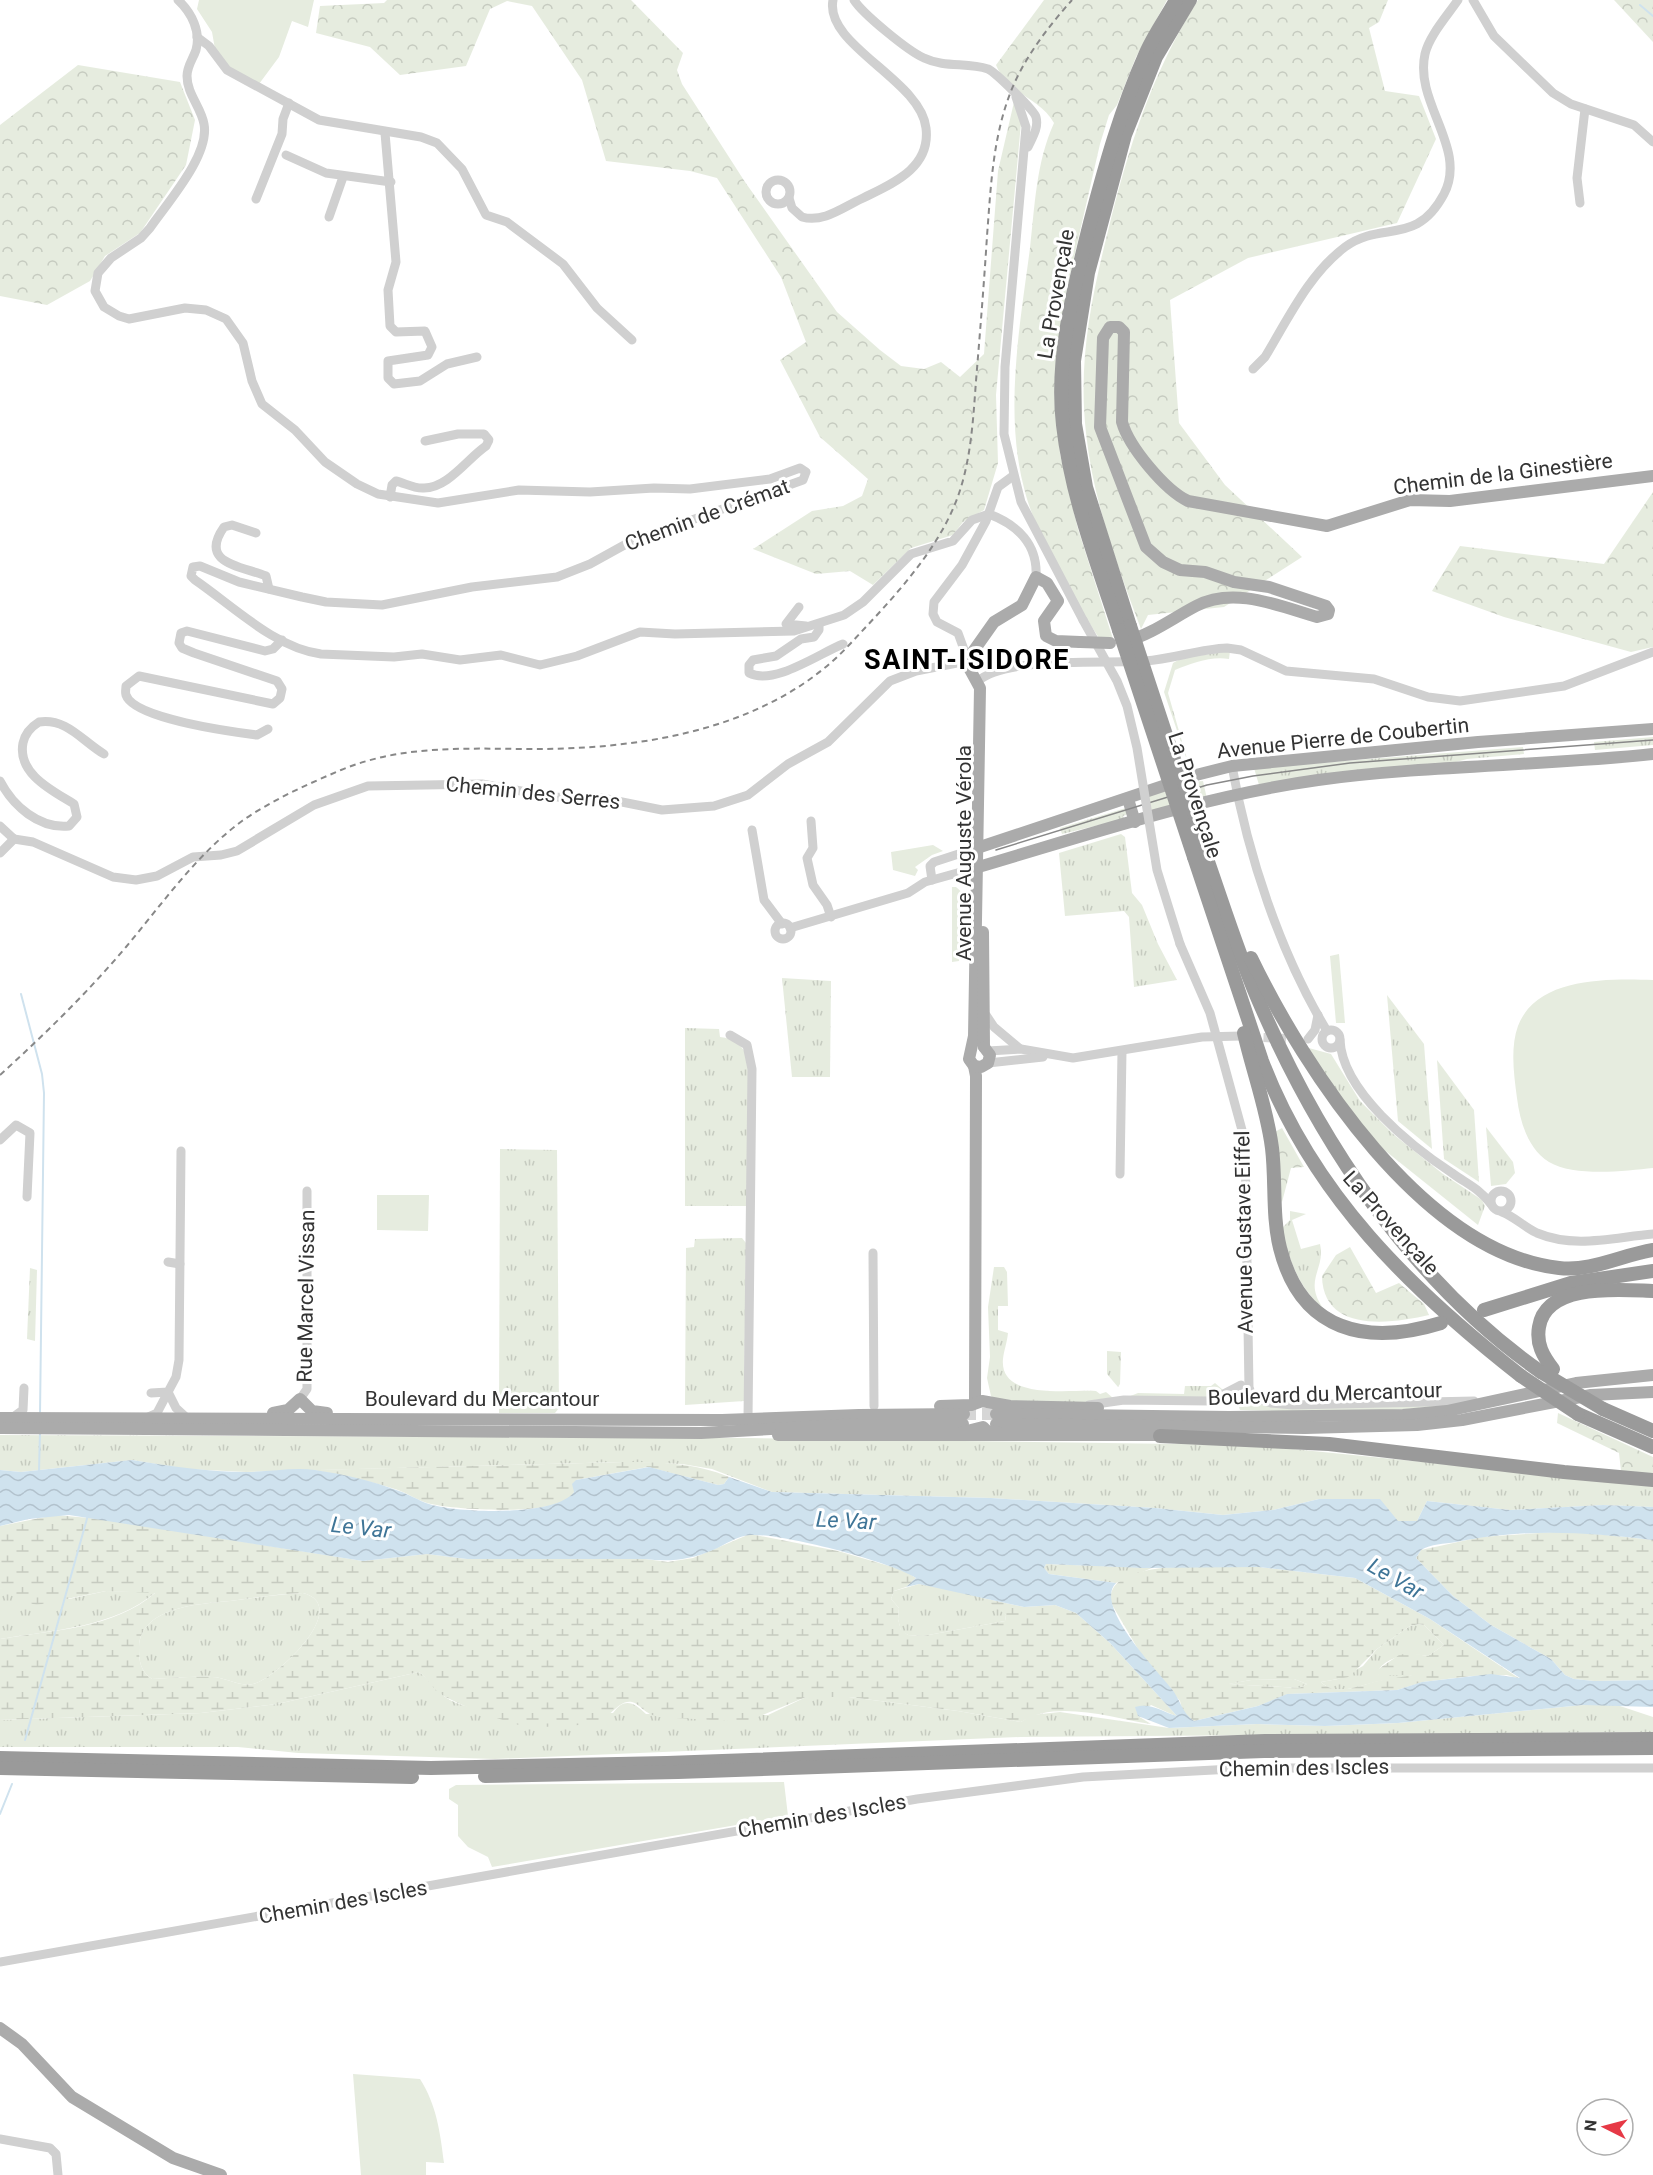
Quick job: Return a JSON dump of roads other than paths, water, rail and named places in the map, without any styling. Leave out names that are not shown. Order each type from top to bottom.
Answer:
[{"type":"highway","name":"La Provençale","points":[[1176,0],[1146,53],[1118,125],[1080,262],[1066,339],[1062,422],[1067,455],[1081,513],[1124,628],[1199,854],[1229,967],[1275,1094],[1304,1151],[1335,1197],[1422,1289],[1521,1376],[1578,1414],[1653,1447]]},
{"type":"highway","name":"La Provençale","points":[[1124,628],[1086,487],[1074,424],[1074,361],[1088,273],[1119,152],[1137,100],[1156,57],[1190,0]]},
{"type":"highway","name":"La Provençale","points":[[1199,854],[1227,914],[1268,1021],[1321,1124],[1361,1188],[1395,1233],[1446,1288],[1497,1337],[1547,1371],[1575,1394],[1653,1431]]},
{"type":"highway","points":[[1227,914],[1273,1004],[1321,1080],[1361,1133],[1423,1201],[1441,1216],[1488,1244],[1558,1268],[1581,1267],[1653,1250]]},
{"type":"highway","points":[[1229,967],[1269,1129],[1280,1247],[1296,1285],[1324,1316],[1352,1330],[1390,1335],[1441,1323]]},
{"type":"highway","points":[[1484,1310],[1571,1283],[1653,1271]]},
{"type":"highway","points":[[1547,1371],[1538,1337],[1539,1324],[1551,1306],[1577,1293],[1653,1291]]},
{"type":"highway","points":[[1160,1436],[1329,1444],[1564,1472],[1653,1480]]},
{"type":"highway","points":[[0,1758],[431,1768],[667,1763],[1265,1741],[1653,1739]]},
{"type":"highway","points":[[0,1768],[368,1777],[544,1776],[1182,1753],[1653,1748]]},
{"type":"main road","name":"Chemin de la Ginestière","points":[[1036,578],[1047,583],[1058,601],[1044,621],[1046,636],[1056,641],[1110,643],[1139,638],[1198,605],[1224,597],[1243,598],[1317,617],[1328,615],[1329,610],[1326,606],[1269,587],[1234,582],[1205,572],[1180,570],[1163,562],[1146,547],[1100,427],[1103,338],[1110,327],[1119,327],[1124,332],[1122,422],[1128,440],[1175,493],[1188,501],[1327,526],[1401,501],[1450,501],[1653,476]]},
{"type":"main road","points":[[981,681],[968,660],[994,622],[1022,605],[1036,578]]},
{"type":"main road","name":"Avenue Auguste Vérola","points":[[981,681],[979,867],[982,1057]]},
{"type":"main road","name":"Avenue Pierre de Coubertin","points":[[980,847],[1232,766],[1478,742],[1653,729]]},
{"type":"main road","name":"Avenue Pierre de Coubertin","points":[[979,867],[1238,794],[1352,776],[1653,754]]},
{"type":"main road","points":[[1128,799],[1135,822]]},
{"type":"main road","name":"Avenue Auguste Vérola","points":[[974,1409],[984,1012],[979,867]]},
{"type":"main road","name":"Boulevard du Mercantour","points":[[1227,1422],[1419,1414],[1503,1400],[1576,1383],[1653,1375]]},
{"type":"main road","name":"Boulevard du Mercantour","points":[[988,1423],[1227,1422],[1417,1425],[1462,1420],[1591,1395],[1653,1392]]},
{"type":"main road","points":[[246,1419],[254,1414],[288,1410],[300,1399],[312,1411],[334,1413],[348,1418]]},
{"type":"main road","points":[[748,1419],[793,1412],[874,1406],[974,1409],[1082,1407],[1227,1422]]},
{"type":"main road","points":[[974,1409],[968,1413],[969,1421],[988,1423]]},
{"type":"main road","points":[[974,1409],[990,1417],[988,1423],[994,1433],[1024,1435]]},
{"type":"main road","name":"Boulevard du Mercantour","points":[[49,1423],[146,1418],[748,1419],[974,1409]]},
{"type":"main road","name":"Boulevard du Mercantour","points":[[0,1428],[49,1423],[701,1433],[859,1424],[974,1409]]},
{"type":"main road","name":"Boulevard du Mercantour","points":[[6,1418],[32,1423]]},
{"type":"main road","points":[[701,1433],[1160,1436],[1227,1422]]},
{"type":"main road","points":[[871,1434],[964,1432],[988,1423]]},
{"type":"main road","points":[[0,2028],[22,2044],[72,2097],[173,2158],[221,2175]]},
{"type":"street","points":[[178,0],[192,18],[197,37],[209,46],[227,70],[319,120],[385,133],[421,137],[437,143],[462,169],[486,215],[507,222],[563,264],[597,309],[632,340]]},
{"type":"street","points":[[785,201],[802,217],[824,218],[903,177],[918,163],[925,151],[924,115],[917,102],[857,47],[836,18],[833,0]]},
{"type":"street","points":[[854,0],[869,15]]},
{"type":"street","points":[[863,0],[869,15]]},
{"type":"street","points":[[1253,369],[1265,357],[1324,265],[1358,238],[1368,234],[1402,232],[1418,225],[1444,194],[1450,175],[1449,153],[1432,112],[1423,76],[1425,53],[1458,0]]},
{"type":"street","points":[[1473,0],[1494,36],[1531,75],[1540,78],[1553,93],[1585,109],[1634,125],[1653,142]]},
{"type":"street","name":"Avenue Gustave Eiffel","points":[[869,15],[925,59],[949,65],[989,69],[1016,97],[1026,121],[1003,409],[1004,434],[1014,481],[1033,528],[1117,681],[1127,706],[1162,889],[1180,944],[1210,1013],[1245,1141],[1246,1359],[1244,1389]]},
{"type":"street","name":"Chemin de Crémat","points":[[197,37],[187,81],[204,121],[206,135],[202,150],[146,233],[103,265],[95,283],[98,297],[111,312],[129,319],[185,308],[206,310],[226,319],[243,343],[252,381],[262,404],[339,472],[363,487],[390,497],[445,503],[519,490],[591,492],[654,488],[690,489],[776,477],[800,468],[806,472],[803,480],[628,543],[590,564],[549,579],[472,587],[371,605],[326,602],[239,582],[200,566],[193,567],[191,576],[195,580],[282,640],[310,652],[321,654],[394,657],[422,654],[460,660],[501,655],[540,664],[577,656],[640,632],[664,634],[777,632],[807,628],[844,615],[863,602],[911,554],[953,541],[972,520],[989,514]]},
{"type":"street","points":[[256,199],[282,134],[283,119],[290,103]]},
{"type":"street","points":[[1580,203],[1577,178],[1585,109]]},
{"type":"street","points":[[385,133],[391,182],[396,262],[388,290],[390,326],[396,332],[425,331],[432,350],[424,356],[388,361],[389,382],[394,384],[420,381],[447,364],[477,357]]},
{"type":"street","points":[[286,155],[326,173],[391,182]]},
{"type":"street","points":[[329,218],[343,177]]},
{"type":"street","points":[[390,497],[392,485],[396,481],[424,488],[440,484],[486,446],[489,440],[484,434],[458,434],[425,441]]},
{"type":"street","points":[[968,660],[958,633],[940,624],[934,618],[934,602],[962,566],[989,514],[1001,483],[1014,481]]},
{"type":"street","points":[[989,514],[1018,529],[1036,558],[1036,578]]},
{"type":"street","points":[[256,533],[232,525],[224,527],[214,546],[215,551],[220,557],[240,568],[266,576],[269,589]]},
{"type":"street","points":[[799,607],[786,624],[804,624],[807,628]]},
{"type":"street","name":"Chemin de Crémat","points":[[819,625],[819,630],[814,637],[801,639],[776,656],[753,660],[749,666],[749,673],[758,675],[787,670],[843,644]]},
{"type":"street","points":[[268,729],[257,735],[164,717],[132,702],[126,695],[126,686],[139,676],[273,704],[280,698],[282,689],[277,681],[194,653],[182,648],[179,643],[181,633],[187,631],[265,651],[273,649],[282,640]]},
{"type":"street","points":[[981,681],[1007,669],[1045,664],[1146,661],[1227,648],[1241,650],[1286,671],[1374,679],[1428,697],[1460,701],[1564,686],[1653,652]]},
{"type":"street","name":"Chemin des Serres","points":[[11,839],[33,842],[113,877],[136,880],[156,876],[194,857],[237,851],[314,805],[368,786],[482,784],[565,798],[615,800],[662,810],[714,806],[748,795],[788,764],[828,742],[890,681],[916,671],[968,660]]},
{"type":"street","points":[[0,782],[24,812],[51,825],[69,826],[77,817],[76,808],[30,772],[24,759],[22,746],[26,735],[39,722],[56,722],[78,733],[83,742],[104,754]]},
{"type":"street","points":[[1232,766],[1238,794],[1285,948],[1327,1031]]},
{"type":"street","points":[[811,821],[813,848],[807,858],[813,885],[831,917]]},
{"type":"street","points":[[0,826],[11,839],[0,853]]},
{"type":"street","points":[[752,830],[764,900],[786,926],[831,917],[908,892],[932,880],[979,867]]},
{"type":"street","points":[[932,880],[930,866],[934,862],[980,847]]},
{"type":"street","points":[[984,1012],[1002,1036],[1021,1049],[1051,1056]]},
{"type":"street","points":[[1318,1015],[1315,1030],[1305,1039],[1322,1040]]},
{"type":"street","points":[[1327,1031],[1322,1040],[1324,1046],[1341,1056],[1365,1096],[1388,1122],[1452,1174],[1482,1191],[1494,1209],[1514,1217],[1538,1234],[1572,1241],[1597,1241],[1653,1234]]},
{"type":"street","points":[[1327,1031],[1336,1032],[1340,1040],[1341,1056]]},
{"type":"street","points":[[730,1035],[747,1045],[752,1069],[748,1419]]},
{"type":"street","points":[[982,1057],[1073,1058],[1217,1036],[1241,1036]]},
{"type":"street","points":[[1330,1048],[1338,1045],[1340,1040]]},
{"type":"street","points":[[982,1057],[1021,1049]]},
{"type":"street","points":[[1120,1174],[1122,1051]]},
{"type":"street","points":[[0,1140],[16,1125],[30,1133],[27,1197]]},
{"type":"street","points":[[146,1418],[157,1413],[176,1377],[179,1360],[181,1151]]},
{"type":"street","name":"Rue Marcel Vissan","points":[[300,1399],[307,1389],[307,1191]]},
{"type":"street","points":[[1482,1191],[1501,1191],[1509,1195],[1514,1217]]},
{"type":"street","points":[[1491,1204],[1493,1195],[1501,1191]]},
{"type":"street","points":[[1502,1212],[1509,1208],[1511,1202]]},
{"type":"street","points":[[873,1254],[874,1406]]},
{"type":"street","points":[[168,1263],[180,1264]]},
{"type":"street","points":[[6,1418],[23,1410],[24,1388]]},
{"type":"street","points":[[1082,1407],[1124,1400],[1210,1401],[1244,1389],[1271,1403],[1293,1404],[1432,1404],[1503,1400]]},
{"type":"street","points":[[151,1393],[168,1392]]},
{"type":"street","points":[[168,1392],[176,1408],[188,1419]]},
{"type":"street","name":"Chemin des Iscles","points":[[0,1962],[917,1799],[1072,1778],[1251,1768],[1653,1768]]},
{"type":"street","points":[[0,2139],[50,2148],[56,2154],[58,2175]]},
{"type":"water","name":"Le Var","points":[[132,1460],[232,1472],[307,1469],[368,1481],[403,1492],[429,1504],[482,1511],[548,1506],[564,1500],[574,1492],[572,1484],[576,1480],[649,1467],[718,1485],[724,1484],[729,1477],[772,1492],[991,1498],[1155,1508],[1223,1515],[1273,1510],[1319,1499],[1380,1499],[1398,1521],[1417,1521],[1427,1501],[1510,1510],[1603,1505],[1653,1507],[1653,1540],[1578,1533],[1531,1533],[1433,1545],[1421,1550],[1416,1558],[1453,1596],[1491,1625],[1551,1659],[1565,1675],[1574,1679],[1594,1681],[1653,1680],[1653,1707],[1583,1705],[1398,1723],[1325,1726],[1257,1724],[1169,1728],[1138,1716],[1135,1707],[1146,1706],[1177,1716],[1110,1643],[1076,1613],[1055,1605],[1024,1607],[919,1584],[906,1587],[916,1578],[884,1564],[810,1544],[746,1535],[704,1553],[671,1560],[467,1559],[427,1554],[363,1561],[69,1515],[29,1519],[0,1526],[0,1470],[21,1472]],"holes":[[[1046,1564],[1143,1568],[1258,1567],[1355,1578],[1430,1619],[1520,1678],[1491,1674],[1422,1682],[1397,1690],[1287,1694],[1258,1706],[1194,1721],[1186,1714],[1174,1692],[1141,1653],[1120,1621],[1113,1606],[1111,1593],[1116,1583],[1049,1574],[1044,1568]]]},
{"type":"waterway","points":[[1640,5],[1653,16]]},
{"type":"waterway","points":[[21,994],[42,1074],[44,1093],[40,1414]]},
{"type":"waterway","points":[[39,1471],[40,1432]]},
{"type":"waterway","points":[[25,1740],[88,1515]]},
{"type":"waterway","points":[[0,1814],[12,1784]]},
{"type":"tunnel","points":[[1250,1037],[1299,1039]]},
{"type":"tunnel","points":[[964,1414],[996,1414]]},
{"type":"tram line","points":[[996,850],[1207,785],[1253,776],[1350,763],[1653,740]]},
{"type":"railway","points":[[0,1075],[96,981],[210,849],[242,821],[290,793],[341,770],[388,756],[412,752],[461,749],[577,748],[663,738],[705,728],[746,714],[784,695],[820,672],[851,643],[897,593],[925,557],[948,519],[962,485],[971,441],[992,178],[1001,121],[1014,84],[1026,61],[1047,30],[1072,0]]},
{"type":"district","name":"SAINT-ISIDORE","points":[[967,660]]}]
